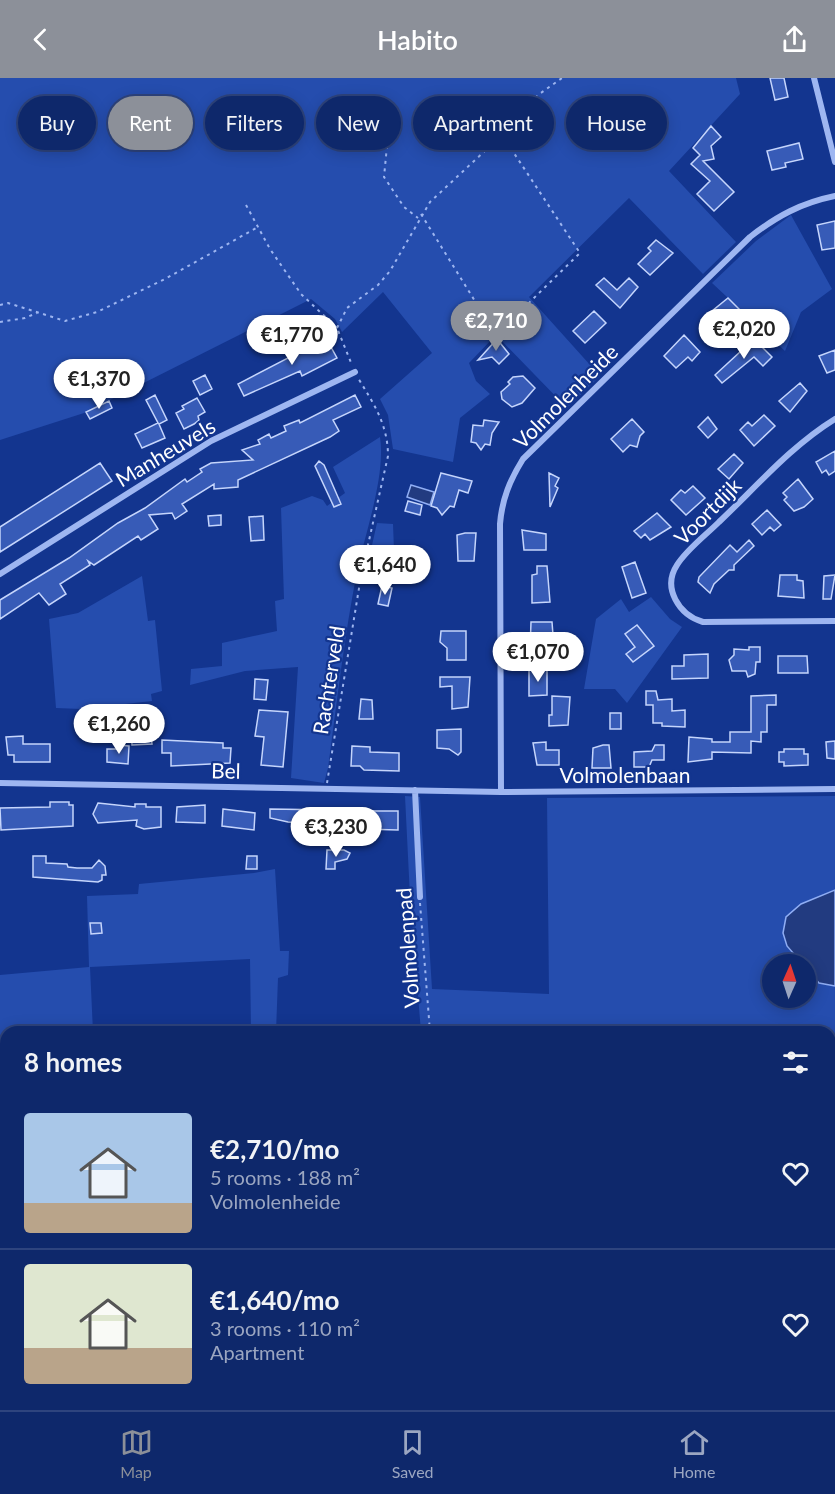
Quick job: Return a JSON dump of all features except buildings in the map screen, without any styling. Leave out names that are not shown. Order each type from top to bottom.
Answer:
[{"type":"street","points":[[814,78],[835,162]]},
{"type":"street","name":"Volmolenheide","points":[[501,792],[500,524],[501,506],[515,472],[523,459],[750,237],[776,216],[801,205],[835,196]]},
{"type":"street","name":"Manheuvels","points":[[0,574],[211,441],[355,372]]},
{"type":"street","name":"Voortdijk","points":[[835,419],[813,432],[783,459],[676,565],[672,582],[674,599],[680,609],[692,618],[703,621],[835,621]]},
{"type":"street","name":"Bel","points":[[0,783],[415,790]]},
{"type":"street","name":"Volmolenbaan","points":[[415,790],[501,792],[835,789]]},
{"type":"street","name":"Volmolenpad","points":[[415,790],[420,897]]},
{"type":"path","points":[[537,96],[562,78]]},
{"type":"path","points":[[387,150],[384,177],[404,207],[418,218]]},
{"type":"path","points":[[246,205],[301,294],[337,328],[347,308],[378,285],[390,271],[418,218],[430,202],[486,150]]},
{"type":"path","points":[[421,214],[496,335],[580,252],[512,150]]},
{"type":"path","points":[[0,305],[8,303],[65,321],[97,312],[165,279],[258,227]]},
{"type":"path","points":[[0,322],[25,318],[37,313]]},
{"type":"path","name":"Rachterveld","points":[[326,788],[361,576],[387,456],[388,438],[381,416],[355,372],[337,328]]},
{"type":"path","name":"Volmolenpad","points":[[420,897],[430,1026]]},
{"type":"shaded area","points":[[0,78],[736,78],[740,94],[669,171],[736,242],[703,274],[629,198],[529,297],[600,376],[567,408],[496,335],[469,363],[476,381],[490,394],[460,418],[453,462],[393,449],[388,415],[380,399],[432,353],[383,292],[342,332],[335,319],[311,299],[84,413],[0,440]]},
{"type":"shaded area","points":[[791,215],[832,289],[801,312],[785,351],[712,283],[756,241]]},
{"type":"shaded area","points":[[380,437],[380,469],[352,596],[328,768],[324,783],[291,778],[298,667],[245,671],[190,685],[191,669],[222,666],[222,643],[277,631],[275,601],[284,599],[281,508],[312,496],[323,500],[327,506],[345,493],[333,467]]},
{"type":"shaded area","points":[[411,485],[434,492],[430,505],[407,497]]},
{"type":"shaded area","points":[[377,523],[393,524],[395,576],[366,572]]},
{"type":"shaded area","points":[[142,576],[148,621],[155,620],[162,691],[151,694],[152,701],[81,709],[56,708],[49,619],[78,613]]},
{"type":"shaded area","points":[[651,597],[670,619],[682,627],[627,703],[615,689],[584,689],[596,619],[621,599],[629,612]]},
{"type":"shaded area","points":[[405,796],[420,797],[432,989],[549,994],[547,798],[835,796],[835,1026],[421,1026],[410,897]]},
{"type":"shaded area","points":[[275,869],[280,951],[289,951],[288,975],[278,978],[276,1026],[251,1026],[250,959],[90,967],[93,1026],[0,1026],[0,975],[89,967],[87,896],[138,894],[139,884]]},
{"type":"shaded area","points":[[835,890],[835,986],[819,983],[816,980],[816,954],[794,954],[787,946],[783,933],[786,917],[801,904]]}]
